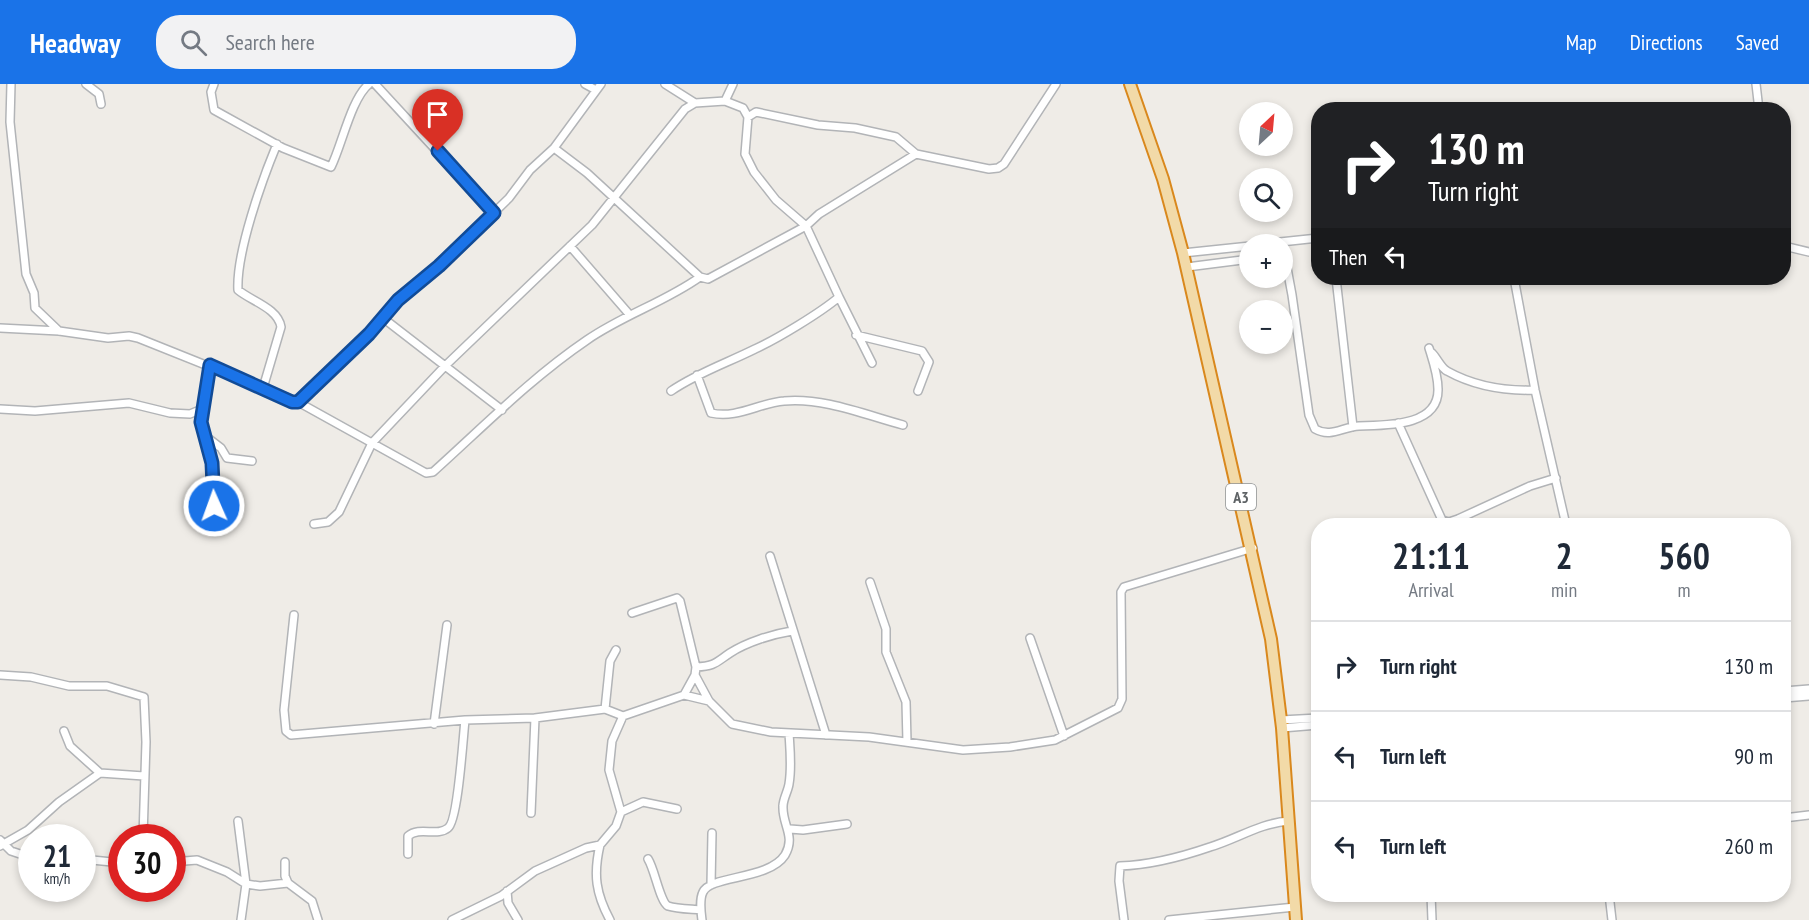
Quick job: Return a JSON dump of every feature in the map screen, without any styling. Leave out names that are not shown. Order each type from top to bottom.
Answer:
[{"type":"highway","name":"A3","points":[[1130,84],[1163,179],[1187,267],[1271,639],[1282,724],[1296,920]]},
{"type":"street","points":[[11,84],[10,122],[26,274],[34,293],[35,308],[59,331]]},
{"type":"street","points":[[86,84],[99,94],[101,104]]},
{"type":"street","points":[[214,84],[211,93],[214,110],[277,144],[331,167],[364,88],[369,84]]},
{"type":"street","points":[[375,84],[494,213]]},
{"type":"street","points":[[298,402],[383,318],[398,300],[439,266],[520,186],[530,170],[554,148],[599,87],[585,84]]},
{"type":"street","points":[[665,84],[695,103]]},
{"type":"street","points":[[725,101],[733,84]]},
{"type":"street","points":[[748,117],[756,112],[818,125],[880,133],[897,137],[916,154],[989,169],[998,168],[1004,164],[1056,84]]},
{"type":"street","points":[[1756,84],[1758,102]]},
{"type":"street","points":[[314,525],[328,522],[339,512],[372,443],[446,366],[570,246],[613,199],[672,122],[695,103],[725,101],[743,108],[748,117],[747,159],[776,200],[806,226],[856,335],[872,363]]},
{"type":"street","points":[[263,388],[281,327],[280,321],[274,313],[238,290],[237,276],[253,214],[277,144]]},
{"type":"street","points":[[554,148],[587,173],[700,277],[708,279],[806,226],[819,214],[916,154]]},
{"type":"street","points":[[1293,241],[1311,239]]},
{"type":"street","points":[[570,246],[629,314]]},
{"type":"street","points":[[1183,253],[1239,247]]},
{"type":"street","points":[[1791,248],[1809,252]]},
{"type":"street","points":[[1187,267],[1239,260]]},
{"type":"street","points":[[0,328],[59,331],[108,338],[129,336],[210,365],[292,402],[298,402],[426,473],[433,472],[539,375],[587,340],[629,314],[682,290],[700,277]]},
{"type":"street","points":[[1337,285],[1353,427]]},
{"type":"street","points":[[1515,285],[1535,390],[1565,518]]},
{"type":"street","points":[[1291,288],[1311,421],[1315,429],[1326,434],[1353,427],[1398,423],[1427,414],[1435,403],[1438,388],[1429,348],[1445,370],[1504,391],[1535,390]]},
{"type":"street","points":[[671,391],[697,375],[758,348],[838,297]]},
{"type":"street","points":[[383,318],[502,410]]},
{"type":"street","points":[[856,335],[922,351],[929,362],[918,391]]},
{"type":"street","points":[[210,365],[202,409],[204,435],[212,463],[214,506],[221,527]]},
{"type":"street","points":[[697,375],[711,413],[722,416],[782,401],[802,401],[903,425]]},
{"type":"street","points":[[0,409],[35,411],[129,403],[170,413],[190,414],[202,409]]},
{"type":"street","points":[[1398,423],[1441,518]]},
{"type":"street","points":[[204,435],[221,448],[227,458]]},
{"type":"street","points":[[212,463],[227,458],[252,461]]},
{"type":"street","points":[[1460,518],[1514,492],[1556,478]]},
{"type":"street","points":[[695,675],[709,701],[732,724],[738,726],[789,733],[907,742],[963,750],[1010,747],[1055,740],[1120,704],[1121,592],[1124,587],[1252,548]]},
{"type":"street","points":[[770,556],[826,735]]},
{"type":"street","points":[[870,582],[886,629],[886,651],[906,702],[907,742]]},
{"type":"street","points":[[632,613],[677,598],[680,601],[696,667],[695,675],[684,696]]},
{"type":"street","points":[[294,615],[284,710],[286,731],[299,736],[465,720],[535,718],[605,709],[623,716],[684,696],[709,701]]},
{"type":"street","points":[[434,724],[447,625]]},
{"type":"street","points":[[696,667],[711,666],[748,645],[792,631]]},
{"type":"street","points":[[1030,638],[1064,736]]},
{"type":"street","points":[[605,709],[610,661],[616,650]]},
{"type":"street","points":[[0,675],[31,678],[69,686],[107,686],[144,697],[146,742],[142,824]]},
{"type":"street","points":[[1791,690],[1809,689]]},
{"type":"street","points":[[1791,697],[1809,696]]},
{"type":"street","points":[[610,920],[599,900],[594,882],[600,845],[616,826],[621,812],[609,770],[612,741],[623,716]]},
{"type":"street","points":[[531,813],[535,718]]},
{"type":"street","points":[[1282,724],[1311,719]]},
{"type":"street","points":[[408,854],[408,836],[414,832],[444,831],[453,820],[465,720]]},
{"type":"street","points":[[1282,724],[1311,725]]},
{"type":"street","points":[[64,731],[70,746],[99,772],[144,776]]},
{"type":"street","points":[[702,920],[702,893],[711,885],[757,873],[778,863],[790,845],[790,829],[783,806],[789,785],[789,733]]},
{"type":"street","points":[[18,853],[1,843],[28,830],[58,802],[99,772]]},
{"type":"street","points":[[621,812],[643,802],[678,809]]},
{"type":"street","points":[[1791,817],[1809,815]]},
{"type":"street","points":[[238,821],[246,884],[241,920]]},
{"type":"street","points":[[1124,920],[1119,881],[1120,866],[1159,862],[1211,847],[1261,826],[1289,821]]},
{"type":"street","points":[[790,829],[803,830],[848,824]]},
{"type":"street","points":[[711,885],[712,833]]},
{"type":"street","points":[[452,920],[507,891],[535,871],[586,848],[600,845]]},
{"type":"street","points":[[648,859],[654,869],[662,900],[668,906],[701,910]]},
{"type":"street","points":[[186,861],[197,860],[227,872],[246,884],[260,886],[288,883]]},
{"type":"street","points":[[285,862],[285,876],[288,883],[312,901],[318,920]]},
{"type":"street","points":[[507,891],[508,903],[518,920]]},
{"type":"street","points":[[1431,902],[1432,920]]},
{"type":"street","points":[[1610,902],[1612,920]]},
{"type":"street","points":[[1169,920],[1295,907]]},
{"type":"route","points":[[214,506],[212,463],[201,422],[210,365],[292,402],[298,402],[369,334],[398,300],[417,286],[494,213],[438,151]]}]
